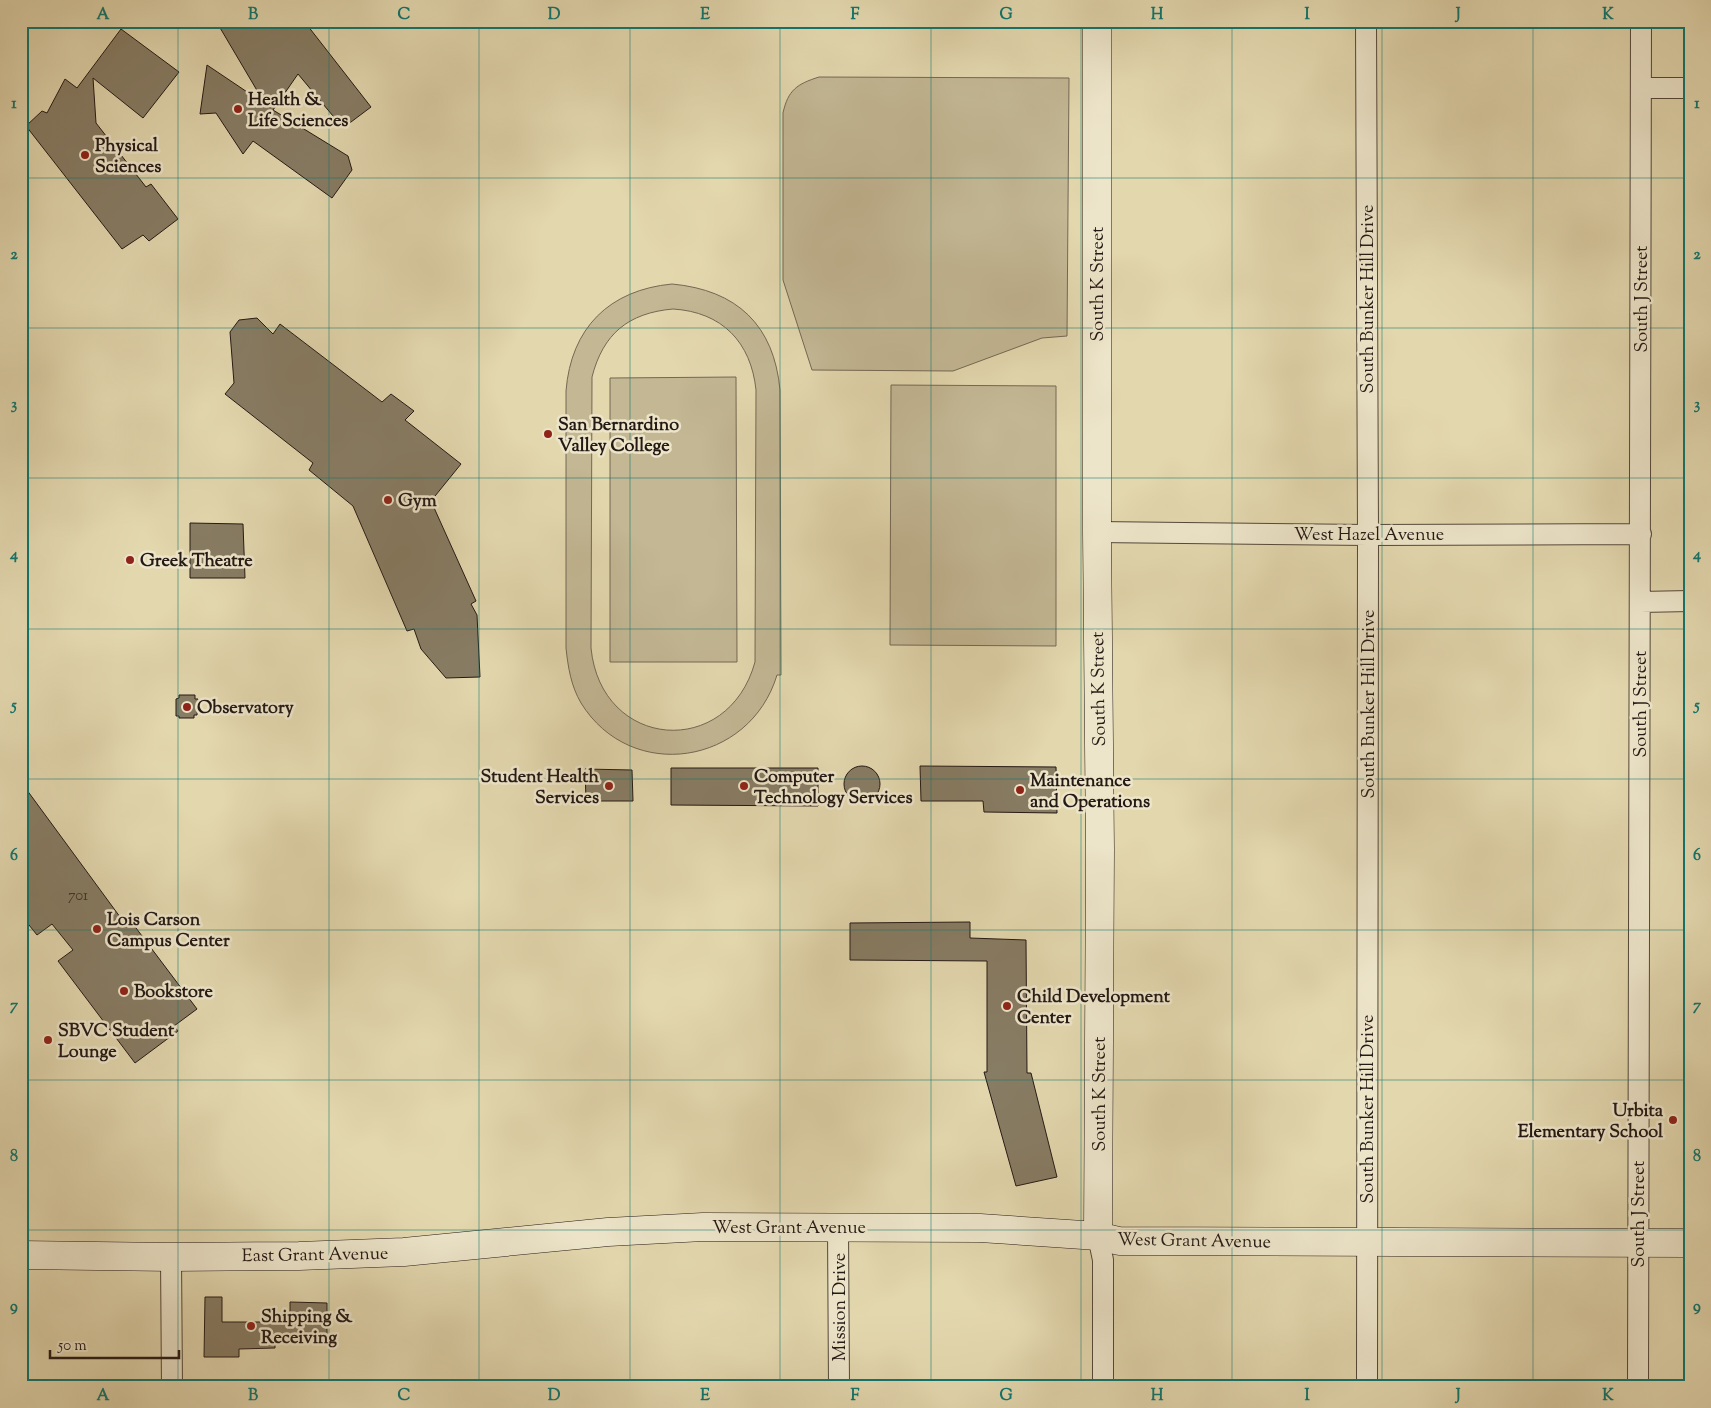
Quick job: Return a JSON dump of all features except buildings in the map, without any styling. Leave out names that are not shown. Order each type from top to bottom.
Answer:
[{"type":"street","name":"South K Street","points":[[1097,21],[1097,532],[1100,850],[1098,1236],[1103,1260],[1103,1387]]},
{"type":"street","name":"South Bunker Hill Drive","points":[[1366,21],[1368,535],[1367,1387]]},
{"type":"street","name":"South J Street","points":[[1638,1387],[1641,21]]},
{"type":"street","points":[[1640,88],[1690,88]]},
{"type":"street","name":"West Hazel Avenue","points":[[1097,532],[1368,535],[1640,534]]},
{"type":"street","points":[[1640,602],[1690,602]]},
{"type":"street","name":"West Grant Avenue","points":[[608,1232],[703,1227],[980,1228],[1098,1236],[1119,1241],[1690,1243]]},
{"type":"street","name":"Mission Drive","points":[[838,1228],[839,1387]]},
{"type":"street","name":"East Grant Avenue","points":[[21,1255],[299,1256],[404,1252],[608,1232]]},
{"type":"street","points":[[171,1257],[172,1387]]},
{"type":"shaded area","points":[[819,77],[1069,78],[1067,336],[1042,338],[953,371],[812,370],[783,280],[783,113],[791,93],[799,85]]},
{"type":"shaded area","points":[[672,284],[695,288],[715,294],[733,303],[748,315],[760,329],[770,347],[780,390],[781,675],[777,675],[763,705],[742,729],[716,745],[688,753],[658,753],[629,745],[603,729],[578,697],[570,676],[566,648],[566,391],[569,369],[585,331],[597,316],[612,304],[630,294]],"holes":[[[673,309],[690,311],[706,316],[719,323],[731,333],[748,358],[753,373],[756,390],[755,662],[741,694],[719,716],[694,728],[667,730],[640,723],[617,707],[600,682],[591,648],[592,377],[603,349],[620,328],[630,321],[657,311]]]},
{"type":"shaded area","points":[[736,377],[737,662],[610,662],[610,378]]},
{"type":"shaded area","points":[[891,385],[1056,386],[1056,646],[890,645]]},
{"type":"place","name":"Health & Life Sciences","points":[[238,109]]},
{"type":"place","name":"Physical Sciences","points":[[85,155]]},
{"type":"place","name":"San Bernardino Valley College","points":[[548,434]]},
{"type":"place","name":"Gym","points":[[388,500]]},
{"type":"place","name":"Greek Theatre","points":[[130,560]]},
{"type":"place","name":"Observatory","points":[[187,707]]},
{"type":"place","name":"Student Health Services","points":[[609,786]]},
{"type":"place","name":"Computer Technology Services","points":[[744,786]]},
{"type":"place","name":"Maintenance and Operations","points":[[1020,790]]},
{"type":"place","name":"Lois Carson Campus Center","points":[[97,929]]},
{"type":"place","name":"Bookstore","points":[[124,991]]},
{"type":"place","name":"Child Development Center","points":[[1007,1006]]},
{"type":"place","name":"SBVC Student Lounge","points":[[48,1040]]},
{"type":"place","name":"Urbita Elementary School","points":[[1673,1120]]},
{"type":"place","name":"Shipping & Receiving","points":[[251,1326]]}]
